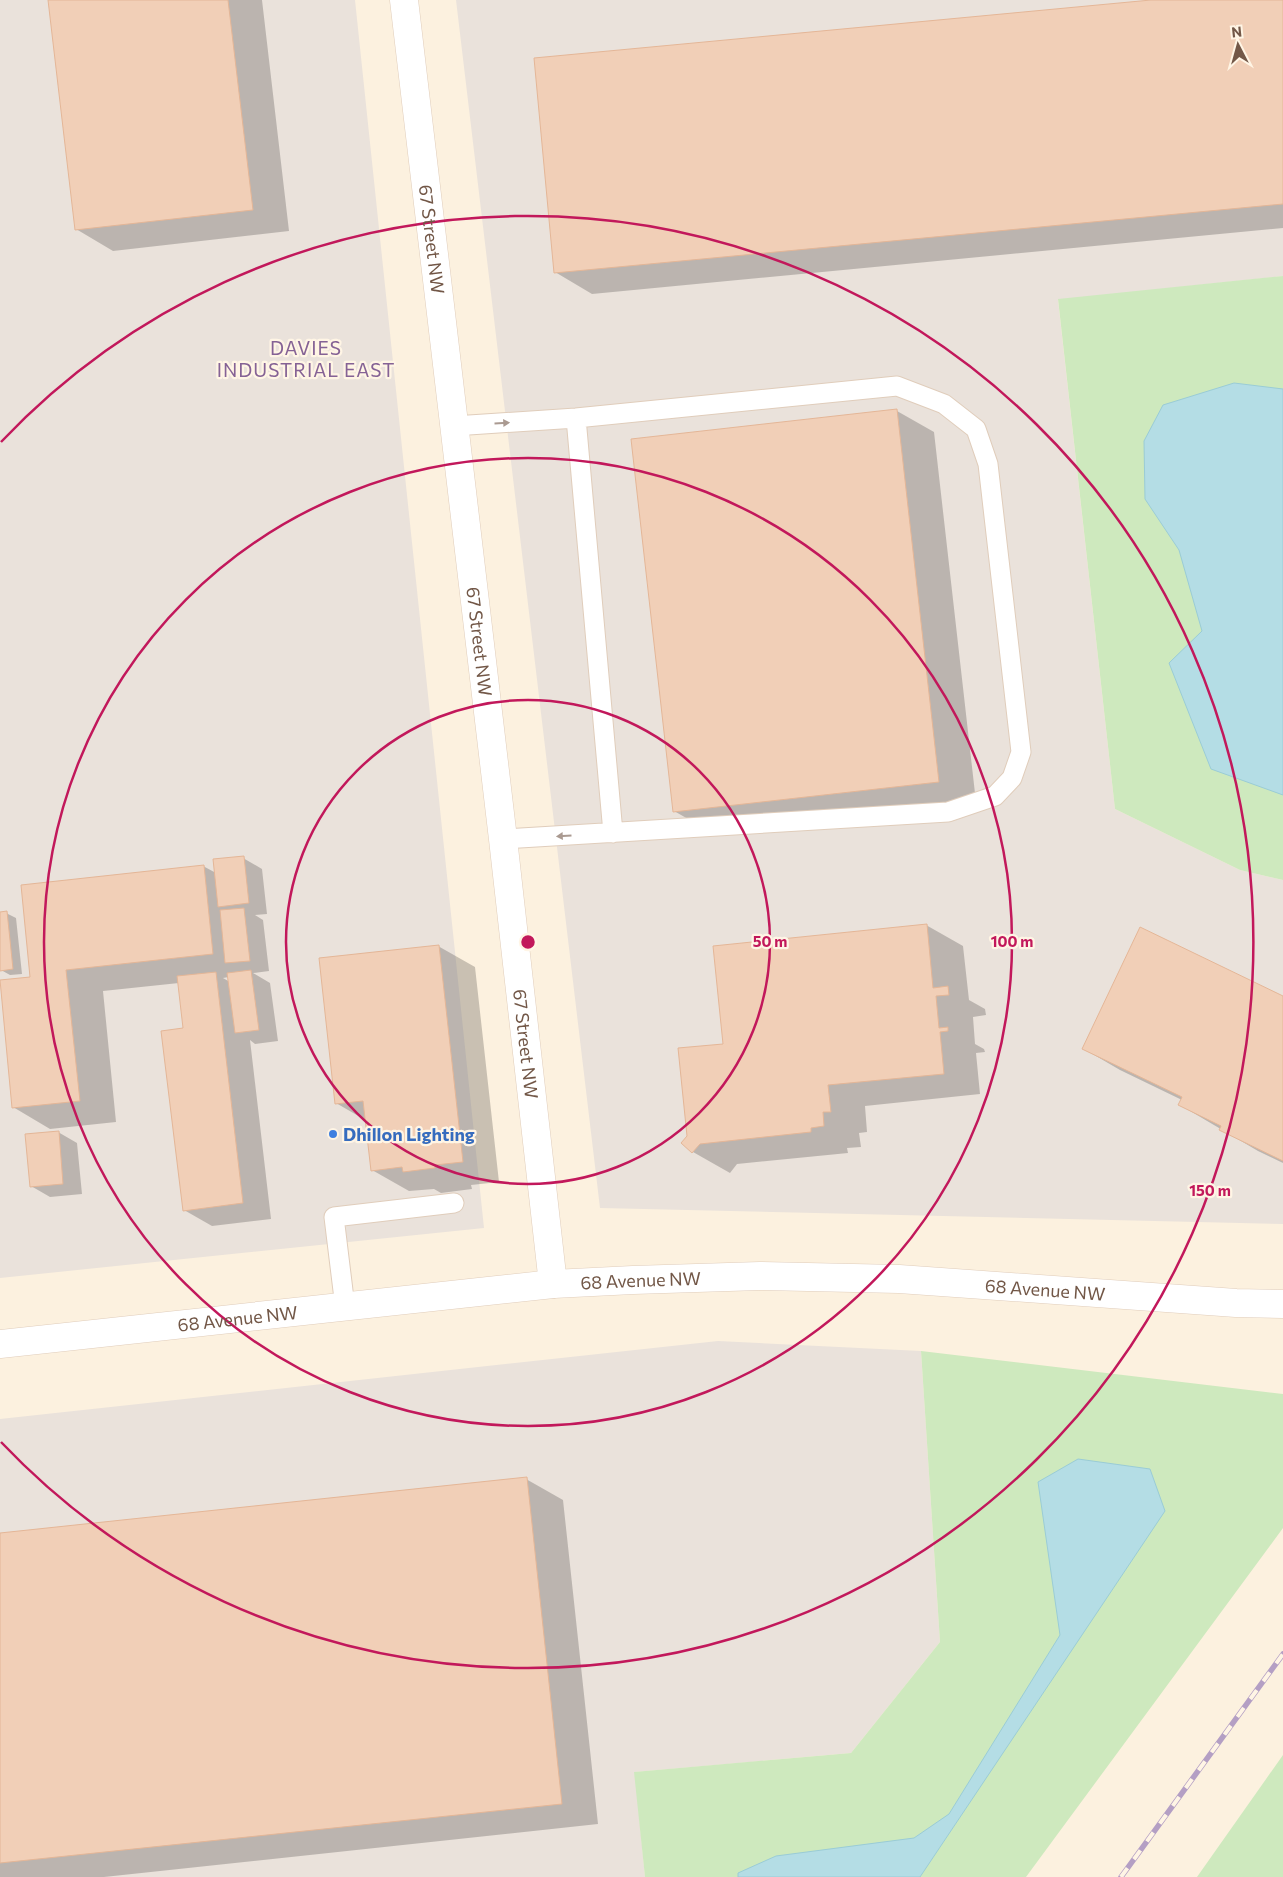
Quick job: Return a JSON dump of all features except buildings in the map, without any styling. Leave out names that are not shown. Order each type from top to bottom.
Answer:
[{"type":"street","name":"67 Street NW","points":[[404,0],[552,1284]]},
{"type":"street","name":"68 Avenue NW","points":[[0,1344],[552,1284],[760,1276],[899,1279],[1283,1304]]},
{"type":"lane","points":[[454,426],[576,418],[898,386],[944,404],[976,429],[988,464],[1021,752],[1012,778],[994,796],[948,812],[502,839]]},
{"type":"lane","points":[[576,418],[613,833]]},
{"type":"lane","points":[[345,1307],[334,1217],[454,1203]]},
{"type":"shaded area","points":[[0,0],[355,0],[484,1228],[0,1278]]},
{"type":"shaded area","points":[[456,0],[1283,0],[1283,276],[1058,300],[1115,809],[1240,870],[1283,880],[1283,1224],[600,1208]]},
{"type":"shaded area","points":[[718,1341],[921,1351],[940,1642],[851,1753],[635,1772],[645,1877],[0,1877],[0,1419]]},
{"type":"green space","points":[[1283,276],[1283,880],[1240,870],[1115,809],[1058,299]]},
{"type":"green space","points":[[921,1351],[1283,1394],[1283,1528],[1026,1877],[645,1877],[634,1772],[851,1753],[940,1642]]},
{"type":"green space","points":[[1283,1755],[1283,1877],[1197,1877]]},
{"type":"water","points":[[1234,383],[1283,389],[1283,795],[1211,769],[1169,663],[1202,631],[1179,550],[1145,499],[1144,441],[1163,405]]},
{"type":"water","points":[[1078,1459],[1150,1469],[1165,1511],[920,1877],[738,1877],[738,1873],[776,1856],[914,1838],[949,1814],[1060,1635],[1038,1482]]},
{"type":"railway","points":[[1121,1877],[1283,1654]]},
{"type":"place","name":"Dhillon Lighting","points":[[333,1134]]},
{"type":"district","name":"DAVIES INDUSTRIAL EAST","points":[[306,358]]}]
